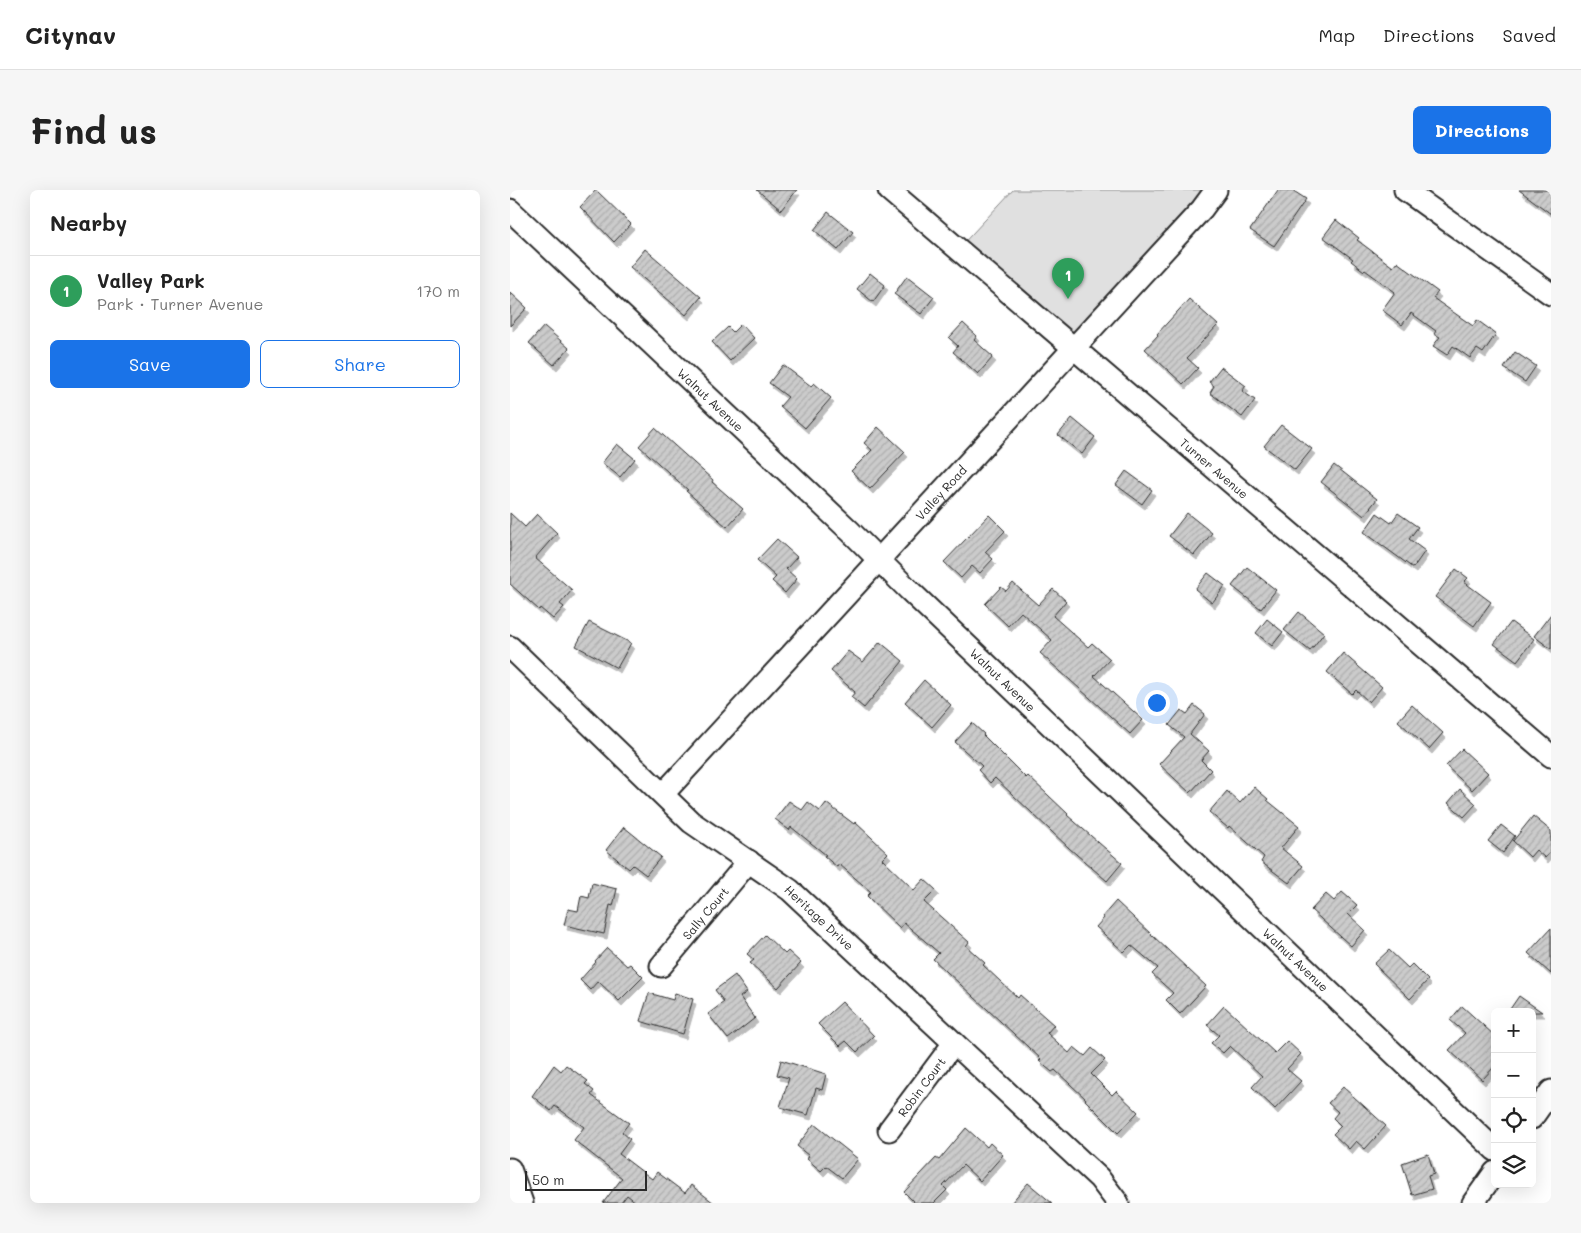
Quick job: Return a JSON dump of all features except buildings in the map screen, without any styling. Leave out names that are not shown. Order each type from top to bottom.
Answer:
[{"type":"street","name":"Turner Avenue","points":[[889,190],[1545,751]]},
{"type":"street","name":"Valley Road","points":[[663,794],[1202,209],[1216,190]]},
{"type":"street","points":[[1405,190],[1551,294]]},
{"type":"street","name":"Walnut Avenue","points":[[510,210],[1491,1146]]},
{"type":"street","name":"Heritage Drive","points":[[515,660],[692,822],[790,890],[1099,1178],[1118,1203]]},
{"type":"street","name":"Sally Court","points":[[661,966],[749,861]]},
{"type":"street","name":"Robin Court","points":[[889,1130],[954,1043]]},
{"type":"street","points":[[1536,1112],[1551,1091]]},
{"type":"street","points":[[510,1170],[522,1203]]},
{"type":"street","points":[[1474,1203],[1491,1178]]},
{"type":"shaded area","points":[[1013,190],[1216,190],[1074,348],[958,249]]},
{"type":"place","name":"Valley Park","points":[[1068,299]]}]
